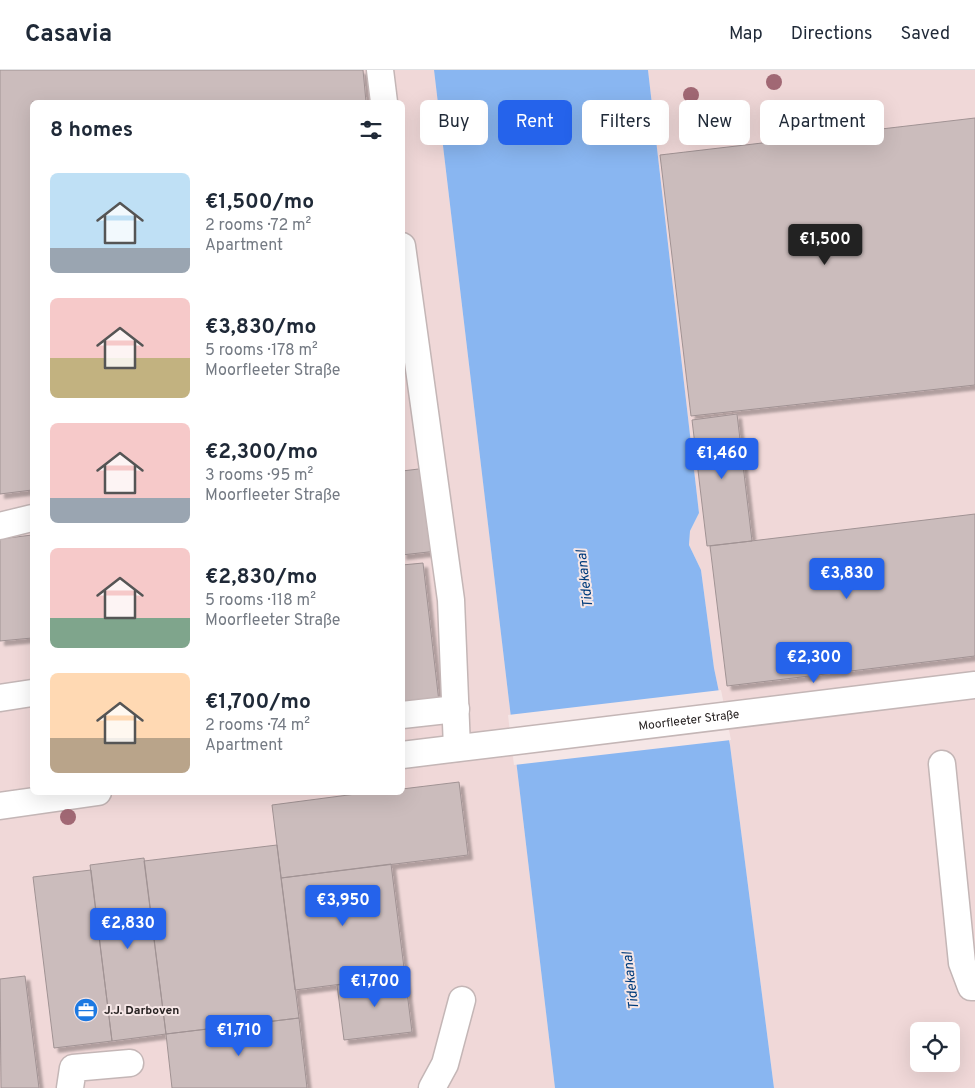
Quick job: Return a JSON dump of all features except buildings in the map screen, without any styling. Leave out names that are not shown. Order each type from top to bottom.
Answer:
[{"type":"street","points":[[380,70],[384,100]]},
{"type":"street","points":[[405,294],[410,373],[451,600],[457,748]]},
{"type":"street","points":[[0,526],[30,518]]},
{"type":"street","name":"Moorfleeter Straße","points":[[405,754],[748,714],[975,684]]},
{"type":"street","points":[[0,698],[30,693]]},
{"type":"street","points":[[405,716],[456,709]]},
{"type":"street","points":[[942,764],[962,963],[971,987],[975,987]]},
{"type":"street","points":[[0,806],[77,795]]},
{"type":"street","points":[[432,1088],[445,1064],[462,1000]]},
{"type":"street","points":[[70,1088],[73,1068],[130,1063]]},
{"type":"shaded area","points":[[0,70],[434,70],[438,100],[420,100],[420,145],[443,145],[555,1088],[0,1088]]},
{"type":"shaded area","points":[[648,70],[975,70],[975,1088],[774,1088],[730,745],[714,668],[701,570],[689,545],[690,531],[699,513],[657,145],[669,145],[669,100],[651,100]]},
{"type":"water","name":"Tidekanal","points":[[434,70],[648,70],[651,100],[582,100],[582,145],[657,145],[699,513],[690,531],[689,545],[701,570],[714,668],[730,745],[774,1088],[555,1088],[443,145],[488,145],[488,100],[438,100]]},
{"type":"pier","points":[[721,690],[731,740],[514,765],[508,715]]},
{"type":"place","name":"J.J. Darboven","points":[[86,1010]]}]
